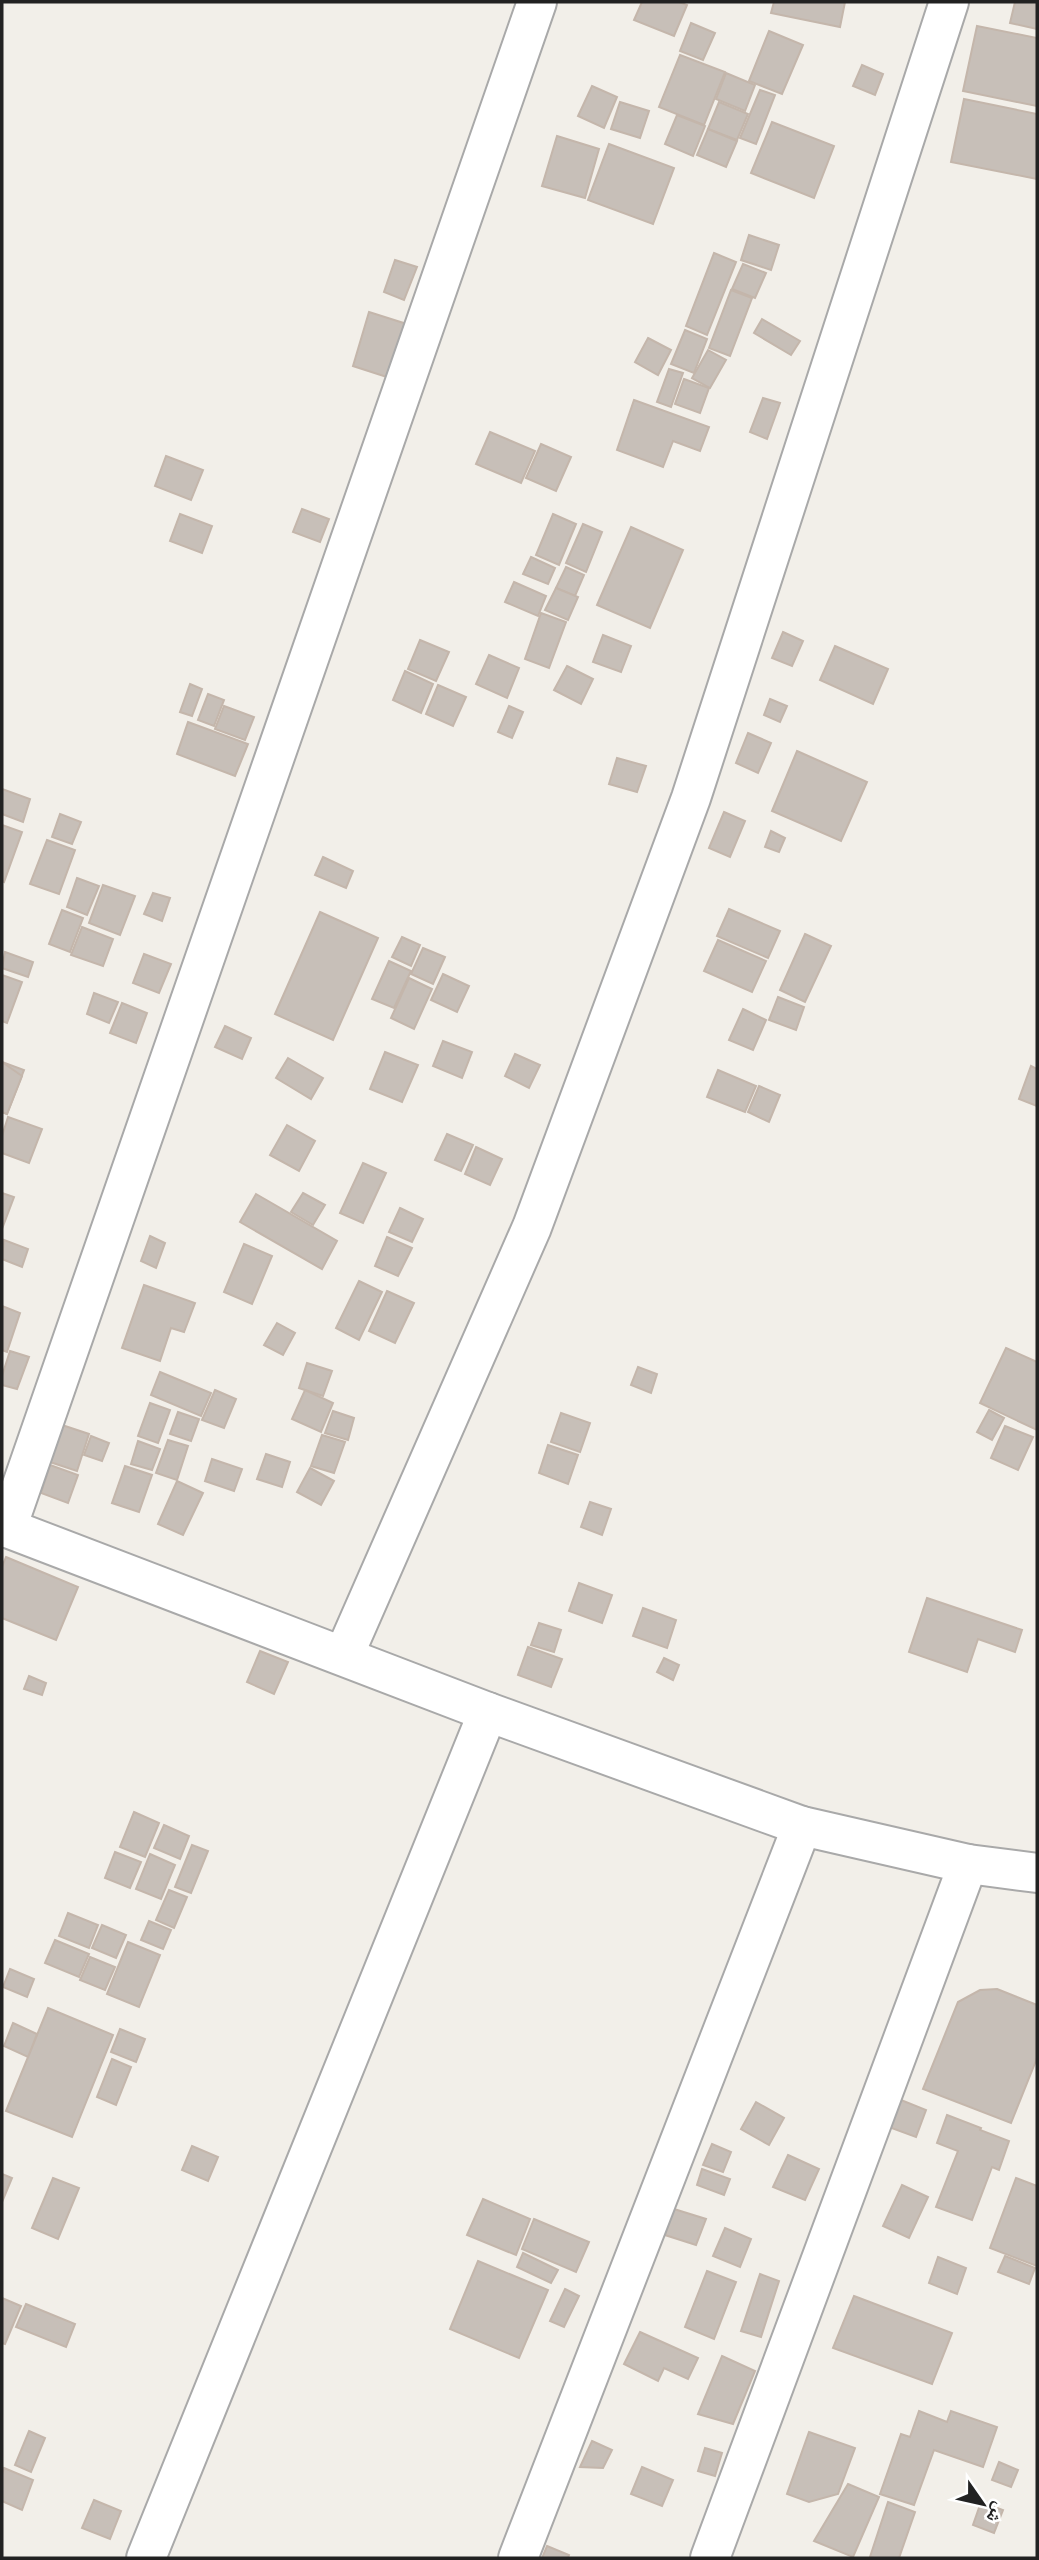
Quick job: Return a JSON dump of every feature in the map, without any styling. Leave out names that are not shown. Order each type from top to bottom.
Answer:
[{"type":"street","points":[[537,2],[5,1527],[488,1712],[802,1826],[968,1864],[1037,1873]]},
{"type":"street","points":[[344,1655],[532,1227],[686,811],[949,2]]},
{"type":"street","points":[[146,2558],[488,1712]]},
{"type":"street","points":[[518,2558],[802,1826]]},
{"type":"street","points":[[710,2558],[968,1864]]},
{"type":"building","points":[[642,2],[679,2],[687,5],[674,36],[634,20]]},
{"type":"building","points":[[774,2],[845,2],[840,27],[771,13]]},
{"type":"building","points":[[1015,2],[1037,2],[1037,29],[1010,23]]},
{"type":"building","points":[[691,23],[715,33],[703,60],[680,51]]},
{"type":"building","points":[[977,26],[1037,38],[1037,106],[963,91]]},
{"type":"building","points":[[769,31],[803,45],[782,94],[749,81]]},
{"type":"building","points":[[680,55],[725,72],[704,125],[659,107]]},
{"type":"building","points":[[862,65],[883,74],[875,95],[853,86]]},
{"type":"building","points":[[726,73],[755,85],[745,111],[716,99]]},
{"type":"building","points":[[592,86],[617,97],[604,128],[578,116]]},
{"type":"building","points":[[760,90],[775,95],[756,144],[740,138]]},
{"type":"building","points":[[964,99],[1037,114],[1037,179],[951,162]]},
{"type":"building","points":[[620,102],[649,111],[640,138],[611,129]]},
{"type":"building","points":[[719,102],[748,114],[737,140],[708,129]]},
{"type":"building","points":[[677,115],[705,126],[693,156],[665,144]]},
{"type":"building","points":[[772,122],[834,146],[814,198],[751,173]]},
{"type":"building","points":[[708,129],[737,141],[726,167],[697,155]]},
{"type":"building","points":[[557,136],[599,149],[585,198],[542,186]]},
{"type":"building","points":[[609,144],[674,168],[653,224],[588,200]]},
{"type":"building","points":[[749,235],[779,245],[771,270],[741,260]]},
{"type":"building","points":[[714,253],[736,262],[707,335],[686,326]]},
{"type":"building","points":[[395,260],[417,267],[404,300],[384,292]]},
{"type":"building","points":[[743,264],[766,273],[755,298],[732,289]]},
{"type":"building","points":[[731,290],[752,298],[730,356],[709,348]]},
{"type":"building","points":[[369,312],[413,326],[396,380],[353,366]]},
{"type":"building","points":[[762,319],[800,341],[791,355],[754,333]]},
{"type":"building","points":[[685,330],[707,339],[694,373],[671,364]]},
{"type":"building","points":[[648,338],[671,350],[658,375],[635,362]]},
{"type":"building","points":[[708,350],[726,360],[710,388],[692,378]]},
{"type":"building","points":[[669,369],[683,373],[671,407],[657,402]]},
{"type":"building","points":[[684,379],[709,388],[700,413],[675,404]]},
{"type":"building","points":[[763,398],[780,403],[767,439],[750,432]]},
{"type":"building","points":[[634,400],[709,427],[700,451],[673,441],[663,467],[617,450]]},
{"type":"building","points":[[490,432],[535,451],[521,483],[476,464]]},
{"type":"building","points":[[541,444],[571,457],[556,491],[526,478]]},
{"type":"building","points":[[166,456],[203,470],[191,500],[155,486]]},
{"type":"building","points":[[302,509],[329,519],[320,542],[293,532]]},
{"type":"building","points":[[180,514],[212,526],[202,553],[170,541]]},
{"type":"building","points":[[553,514],[576,524],[559,565],[536,555]]},
{"type":"building","points":[[583,524],[602,532],[586,572],[566,563]]},
{"type":"building","points":[[631,527],[683,550],[650,628],[597,605]]},
{"type":"building","points":[[531,557],[555,568],[548,584],[523,574]]},
{"type":"building","points":[[566,567],[584,575],[575,596],[556,588]]},
{"type":"building","points":[[514,582],[546,596],[538,616],[505,602]]},
{"type":"building","points":[[556,588],[578,597],[568,620],[545,610]]},
{"type":"building","points":[[541,613],[566,622],[549,668],[525,659]]},
{"type":"building","points":[[783,632],[803,641],[792,666],[772,658]]},
{"type":"building","points":[[603,635],[631,646],[621,672],[593,662]]},
{"type":"building","points":[[420,640],[449,652],[436,681],[408,669]]},
{"type":"building","points":[[835,646],[888,669],[873,704],[820,680]]},
{"type":"building","points":[[489,655],[519,668],[507,698],[476,684]]},
{"type":"building","points":[[567,666],[593,679],[581,704],[554,690]]},
{"type":"building","points":[[405,671],[433,684],[421,713],[393,700]]},
{"type":"building","points":[[190,684],[202,689],[192,716],[180,712]]},
{"type":"building","points":[[438,685],[466,697],[453,726],[426,714]]},
{"type":"building","points":[[208,694],[224,700],[214,726],[198,720]]},
{"type":"building","points":[[770,699],[787,706],[780,722],[764,715]]},
{"type":"building","points":[[224,706],[254,717],[245,740],[215,729]]},
{"type":"building","points":[[509,706],[523,712],[512,738],[498,732]]},
{"type":"building","points":[[188,722],[248,744],[235,776],[177,754]]},
{"type":"building","points":[[748,733],[771,743],[758,773],[736,763]]},
{"type":"building","points":[[797,751],[867,782],[841,841],[772,811]]},
{"type":"building","points":[[617,758],[646,766],[637,792],[609,784]]},
{"type":"building","points":[[2,789],[30,799],[23,822],[2,814]]},
{"type":"building","points":[[724,812],[745,821],[730,857],[709,848]]},
{"type":"building","points":[[60,814],[81,822],[72,844],[52,837]]},
{"type":"building","points":[[2,825],[22,832],[4,882],[2,881]]},
{"type":"building","points":[[771,831],[785,838],[779,852],[765,847]]},
{"type":"building","points":[[47,840],[75,850],[59,894],[30,884]]},
{"type":"building","points":[[323,857],[353,871],[346,888],[315,875]]},
{"type":"building","points":[[77,878],[99,886],[87,915],[67,907]]},
{"type":"building","points":[[103,885],[135,896],[120,935],[89,923]]},
{"type":"building","points":[[153,893],[170,898],[162,921],[144,914]]},
{"type":"building","points":[[729,909],[780,931],[768,958],[717,936]]},
{"type":"building","points":[[62,910],[83,918],[70,952],[49,944]]},
{"type":"building","points":[[320,912],[378,938],[333,1040],[275,1014]]},
{"type":"building","points":[[82,927],[113,939],[103,966],[71,955]]},
{"type":"building","points":[[805,934],[831,946],[805,1002],[780,990]]},
{"type":"building","points":[[402,937],[420,945],[411,966],[392,957]]},
{"type":"building","points":[[718,940],[766,961],[752,992],[704,971]]},
{"type":"building","points":[[423,948],[445,957],[433,984],[411,974]]},
{"type":"building","points":[[5,952],[33,962],[28,977],[2,968]]},
{"type":"building","points":[[144,954],[171,964],[159,993],[133,983]]},
{"type":"building","points":[[389,961],[411,971],[394,1008],[372,999]]},
{"type":"building","points":[[443,974],[469,986],[457,1012],[431,1000]]},
{"type":"building","points":[[2,975],[22,982],[7,1023],[2,1021]]},
{"type":"building","points":[[409,978],[432,989],[414,1029],[391,1018]]},
{"type":"building","points":[[94,993],[118,1002],[109,1023],[87,1014]]},
{"type":"building","points":[[778,997],[804,1007],[796,1030],[769,1020]]},
{"type":"building","points":[[122,1003],[147,1013],[136,1043],[110,1033]]},
{"type":"building","points":[[743,1009],[766,1020],[753,1050],[729,1040]]},
{"type":"building","points":[[225,1026],[251,1038],[242,1059],[215,1047]]},
{"type":"building","points":[[443,1041],[472,1052],[462,1078],[433,1066]]},
{"type":"building","points":[[385,1052],[418,1065],[402,1102],[370,1089]]},
{"type":"building","points":[[515,1054],[540,1065],[529,1088],[505,1076]]},
{"type":"building","points":[[288,1058],[323,1078],[311,1099],[276,1078]]},
{"type":"building","points":[[2,1062],[24,1070],[7,1114],[2,1112]]},
{"type":"building","points":[[2,1062],[22,1076],[7,1114],[2,1112]]},
{"type":"building","points":[[1031,1066],[1037,1069],[1037,1106],[1019,1099]]},
{"type":"building","points":[[718,1070],[756,1086],[745,1112],[707,1097]]},
{"type":"building","points":[[759,1086],[780,1095],[769,1122],[748,1112]]},
{"type":"building","points":[[8,1117],[42,1129],[29,1163],[2,1153],[2,1136]]},
{"type":"building","points":[[287,1125],[315,1141],[299,1171],[270,1155]]},
{"type":"building","points":[[447,1134],[473,1145],[461,1171],[435,1160]]},
{"type":"building","points":[[476,1147],[502,1159],[490,1185],[465,1174]]},
{"type":"building","points":[[363,1163],[386,1173],[363,1223],[340,1213]]},
{"type":"building","points":[[2,1193],[14,1197],[2,1229]]},
{"type":"building","points":[[303,1193],[325,1205],[313,1225],[291,1212]]},
{"type":"building","points":[[256,1194],[337,1241],[322,1269],[240,1222]]},
{"type":"building","points":[[400,1208],[423,1219],[412,1242],[389,1232]]},
{"type":"building","points":[[150,1236],[165,1243],[156,1268],[141,1261]]},
{"type":"building","points":[[387,1237],[412,1248],[398,1276],[375,1266]]},
{"type":"building","points":[[4,1240],[28,1249],[22,1267],[2,1259]]},
{"type":"building","points":[[244,1244],[272,1256],[252,1304],[224,1292]]},
{"type":"building","points":[[359,1281],[382,1292],[359,1340],[336,1328]]},
{"type":"building","points":[[144,1285],[195,1303],[184,1332],[171,1328],[160,1361],[122,1348]]},
{"type":"building","points":[[387,1291],[414,1303],[395,1343],[369,1331]]},
{"type":"building","points":[[2,1306],[20,1313],[7,1352],[2,1350]]},
{"type":"building","points":[[277,1323],[295,1333],[283,1355],[264,1345]]},
{"type":"building","points":[[1006,1348],[1037,1362],[1037,1430],[980,1403]]},
{"type":"building","points":[[10,1351],[29,1357],[17,1389],[2,1385]]},
{"type":"building","points":[[307,1363],[332,1371],[323,1396],[299,1388]]},
{"type":"building","points":[[638,1367],[657,1374],[651,1393],[631,1385]]},
{"type":"building","points":[[160,1372],[211,1393],[201,1416],[151,1395]]},
{"type":"building","points":[[215,1390],[236,1399],[224,1428],[202,1420]]},
{"type":"building","points":[[305,1390],[333,1403],[321,1432],[292,1419]]},
{"type":"building","points":[[150,1403],[170,1410],[158,1443],[138,1436]]},
{"type":"building","points":[[989,1410],[1004,1418],[992,1440],[977,1432]]},
{"type":"building","points":[[333,1411],[354,1418],[348,1440],[325,1433]]},
{"type":"building","points":[[178,1412],[199,1419],[191,1441],[170,1434]]},
{"type":"building","points":[[561,1413],[590,1423],[580,1452],[551,1442]]},
{"type":"building","points":[[59,1424],[89,1434],[77,1471],[47,1461]]},
{"type":"building","points":[[1005,1426],[1033,1437],[1018,1470],[991,1458]]},
{"type":"building","points":[[322,1435],[345,1442],[334,1473],[311,1466]]},
{"type":"building","points":[[91,1436],[109,1443],[102,1461],[84,1455]]},
{"type":"building","points":[[168,1440],[188,1446],[177,1480],[156,1473]]},
{"type":"building","points":[[138,1441],[160,1449],[152,1470],[131,1464]]},
{"type":"building","points":[[548,1445],[578,1455],[568,1484],[539,1473]]},
{"type":"building","points":[[266,1454],[290,1462],[282,1487],[257,1479]]},
{"type":"building","points":[[212,1459],[242,1469],[234,1491],[205,1481]]},
{"type":"building","points":[[50,1465],[78,1475],[68,1503],[41,1493]]},
{"type":"building","points":[[125,1466],[152,1475],[139,1512],[112,1503]]},
{"type":"building","points":[[310,1468],[334,1481],[321,1505],[297,1492]]},
{"type":"building","points":[[177,1481],[203,1493],[183,1535],[158,1524]]},
{"type":"building","points":[[590,1502],[611,1509],[602,1535],[581,1527]]},
{"type":"building","points":[[6,1557],[78,1587],[56,1640],[2,1618],[2,1567]]},
{"type":"building","points":[[579,1583],[612,1595],[602,1623],[569,1611]]},
{"type":"building","points":[[927,1598],[1022,1630],[1015,1652],[978,1639],[967,1672],[909,1652]]},
{"type":"building","points":[[643,1608],[676,1620],[667,1648],[633,1636]]},
{"type":"building","points":[[539,1623],[561,1630],[554,1652],[531,1645]]},
{"type":"building","points":[[528,1647],[562,1659],[551,1687],[518,1675]]},
{"type":"building","points":[[260,1651],[288,1662],[274,1694],[247,1682]]},
{"type":"building","points":[[664,1658],[679,1665],[673,1680],[657,1672]]},
{"type":"building","points":[[29,1676],[46,1683],[42,1695],[24,1689]]},
{"type":"building","points":[[134,1812],[159,1823],[145,1857],[120,1847]]},
{"type":"building","points":[[164,1825],[189,1836],[180,1859],[154,1848]]},
{"type":"building","points":[[192,1845],[208,1851],[191,1893],[175,1887]]},
{"type":"building","points":[[115,1852],[141,1862],[130,1888],[105,1878]]},
{"type":"building","points":[[150,1854],[175,1865],[161,1899],[136,1889]]},
{"type":"building","points":[[169,1890],[187,1897],[174,1928],[156,1920]]},
{"type":"building","points":[[68,1913],[98,1925],[89,1948],[59,1936]]},
{"type":"building","points":[[149,1921],[171,1930],[163,1949],[141,1940]]},
{"type":"building","points":[[102,1925],[126,1935],[116,1958],[92,1948]]},
{"type":"building","points":[[55,1940],[89,1954],[79,1977],[45,1963]]},
{"type":"building","points":[[128,1942],[160,1955],[139,2007],[107,1994]]},
{"type":"building","points":[[90,1957],[115,1967],[105,1990],[80,1980]]},
{"type":"building","points":[[10,1969],[34,1979],[27,1997],[3,1987]]},
{"type":"building","points":[[997,1989],[1037,2005],[1037,2058],[1011,2123],[923,2089],[958,2002],[980,1990]]},
{"type":"building","points":[[48,2008],[113,2035],[72,2137],[6,2111]]},
{"type":"building","points":[[13,2023],[37,2034],[28,2057],[4,2046]]},
{"type":"building","points":[[120,2029],[145,2039],[136,2062],[111,2052]]},
{"type":"building","points":[[112,2059],[131,2067],[116,2105],[97,2097]]},
{"type":"building","points":[[896,2098],[926,2110],[916,2137],[886,2126]]},
{"type":"building","points":[[756,2102],[784,2118],[769,2145],[741,2129]]},
{"type":"building","points":[[947,2115],[1009,2141],[999,2170],[992,2167],[972,2220],[936,2207],[958,2151],[937,2143]]},
{"type":"building","points":[[712,2144],[731,2152],[723,2172],[703,2165]]},
{"type":"building","points":[[192,2146],[218,2157],[208,2181],[182,2170]]},
{"type":"building","points":[[788,2155],[819,2169],[805,2200],[773,2187]]},
{"type":"building","points":[[702,2169],[730,2179],[724,2195],[697,2185]]},
{"type":"building","points":[[2,2174],[12,2178],[2,2202]]},
{"type":"building","points":[[53,2178],[79,2188],[58,2239],[32,2228]]},
{"type":"building","points":[[1016,2178],[1037,2186],[1037,2266],[990,2248]]},
{"type":"building","points":[[902,2185],[928,2197],[909,2238],[883,2226]]},
{"type":"building","points":[[483,2199],[530,2219],[516,2255],[467,2235]]},
{"type":"building","points":[[674,2209],[706,2219],[696,2245],[665,2235]]},
{"type":"building","points":[[534,2219],[589,2242],[576,2272],[522,2249]]},
{"type":"building","points":[[725,2228],[751,2239],[740,2267],[713,2256]]},
{"type":"building","points":[[523,2253],[558,2270],[551,2283],[517,2267]]},
{"type":"building","points":[[1005,2256],[1035,2268],[1029,2284],[998,2272]]},
{"type":"building","points":[[938,2257],[966,2268],[957,2294],[929,2283]]},
{"type":"building","points":[[478,2261],[548,2290],[519,2358],[450,2329]]},
{"type":"building","points":[[707,2271],[736,2282],[714,2339],[685,2327]]},
{"type":"building","points":[[760,2274],[779,2281],[761,2337],[741,2331]]},
{"type":"building","points":[[565,2289],[579,2296],[564,2327],[550,2321]]},
{"type":"building","points":[[854,2296],[952,2333],[932,2384],[833,2348]]},
{"type":"building","points":[[2,2298],[21,2306],[5,2344],[2,2343]]},
{"type":"building","points":[[26,2304],[75,2324],[66,2347],[16,2327]]},
{"type":"building","points":[[640,2332],[698,2358],[688,2379],[664,2368],[658,2381],[624,2364]]},
{"type":"building","points":[[722,2356],[755,2371],[733,2424],[698,2414]]},
{"type":"building","points":[[919,2411],[947,2422],[951,2411],[997,2427],[983,2467],[934,2450],[914,2505],[880,2494],[901,2434],[910,2437]]},
{"type":"building","points":[[29,2431],[45,2438],[31,2472],[15,2465]]},
{"type":"building","points":[[809,2432],[855,2448],[838,2494],[809,2502],[787,2494]]},
{"type":"building","points":[[592,2441],[612,2450],[603,2468],[580,2467]]},
{"type":"building","points":[[705,2448],[722,2453],[715,2476],[698,2471]]},
{"type":"building","points":[[999,2462],[1018,2470],[1011,2487],[992,2480]]},
{"type":"building","points":[[642,2467],[673,2480],[662,2506],[631,2494]]},
{"type":"building","points":[[4,2468],[33,2480],[22,2510],[2,2501]]},
{"type":"building","points":[[848,2484],[879,2497],[853,2557],[814,2541]]},
{"type":"building","points":[[94,2500],[121,2511],[110,2539],[82,2528]]},
{"type":"building","points":[[888,2502],[915,2512],[899,2558],[870,2557]]},
{"type":"building","points":[[981,2502],[1003,2510],[994,2533],[973,2525]]},
{"type":"building","points":[[547,2546],[569,2555],[568,2558],[542,2558]]}]
